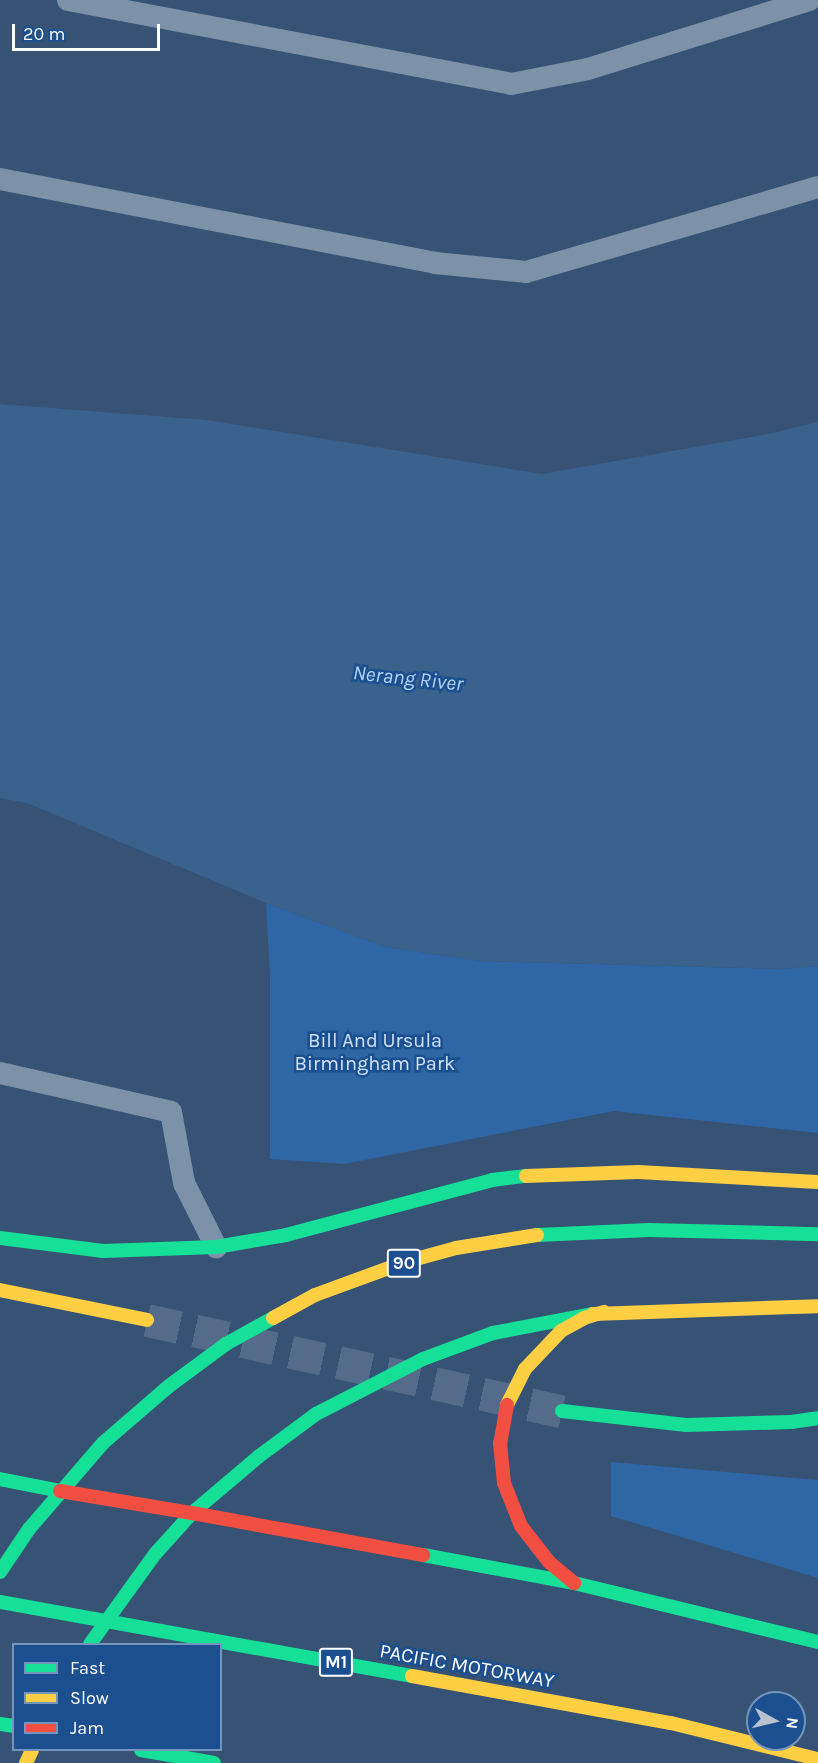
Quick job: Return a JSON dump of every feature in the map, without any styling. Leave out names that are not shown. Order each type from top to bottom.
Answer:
[{"type":"main road","points":[[0,1238],[103,1251],[216,1247],[286,1235],[492,1180],[544,1174],[638,1172],[818,1182]]},
{"type":"main road","name":"90","points":[[0,1572],[29,1529],[104,1443],[169,1386],[226,1344],[315,1295],[405,1262],[456,1248],[553,1232],[649,1230],[818,1234]]},
{"type":"main road","points":[[0,1290],[147,1320]]},
{"type":"main road","points":[[91,1643],[155,1554],[192,1513],[258,1457],[316,1414],[383,1377],[493,1333],[604,1312],[818,1306]]},
{"type":"main road","points":[[574,1583],[549,1562],[521,1526],[504,1483],[500,1443],[506,1407],[525,1369],[561,1331],[584,1318],[604,1312]]},
{"type":"main road","points":[[562,1411],[686,1425],[791,1422],[818,1418]]},
{"type":"main road","points":[[0,1479],[574,1583],[818,1642]]},
{"type":"main road","name":"PACIFIC MOTORWAY","points":[[0,1602],[671,1723],[818,1759]]},
{"type":"main road","points":[[151,1751],[214,1763]]},
{"type":"lane","points":[[68,0],[154,9],[511,84],[588,69],[810,0]]},
{"type":"lane","points":[[0,179],[435,263],[526,272],[818,187]]},
{"type":"lane","points":[[0,1073],[171,1112],[184,1183],[216,1247]]},
{"type":"green space","name":"Bill And Ursula Birmingham Park","points":[[266,903],[386,947],[481,961],[783,969],[818,966],[818,1133],[614,1111],[344,1164],[270,1159],[270,976]]},
{"type":"green space","points":[[611,1462],[818,1480],[818,1578],[611,1516]]},
{"type":"water","name":"Nerang River","points":[[0,404],[207,420],[542,474],[768,434],[818,422],[818,966],[783,969],[481,961],[386,947],[266,903],[27,803],[0,798]]},
{"type":"tunnel","points":[[147,1320],[562,1411]]},
{"type":"traffic: fast","points":[[0,1238],[103,1251],[216,1247],[286,1235],[492,1180],[526,1176]]},
{"type":"traffic: fast","points":[[537,1235],[649,1230],[818,1234]]},
{"type":"traffic: fast","points":[[155,1554],[192,1513],[258,1457],[316,1414],[423,1359],[493,1333],[593,1314]]},
{"type":"traffic: fast","points":[[0,1572],[29,1529],[103,1443],[169,1386],[226,1344],[273,1318]]},
{"type":"traffic: fast","points":[[562,1411],[686,1425],[791,1422],[818,1418]]},
{"type":"traffic: fast","points":[[0,1479],[60,1491]]},
{"type":"traffic: fast","points":[[91,1643],[155,1554]]},
{"type":"traffic: fast","points":[[423,1555],[574,1583],[818,1642]]},
{"type":"traffic: fast","points":[[0,1602],[412,1676]]},
{"type":"traffic: fast","points":[[0,1724],[12,1726]]},
{"type":"traffic: fast","points":[[147,1751],[214,1763]]},
{"type":"traffic: slow","points":[[526,1176],[638,1172],[818,1182]]},
{"type":"traffic: slow","points":[[273,1318],[315,1295],[405,1262],[456,1248],[537,1235]]},
{"type":"traffic: slow","points":[[0,1290],[147,1320]]},
{"type":"traffic: slow","points":[[593,1314],[818,1306]]},
{"type":"traffic: slow","points":[[507,1405],[525,1369],[561,1331],[584,1318],[604,1312]]},
{"type":"traffic: slow","points":[[412,1676],[671,1723],[818,1759]]},
{"type":"traffic: slow","points":[[26,1763],[32,1751]]},
{"type":"traffic: jam","points":[[507,1405],[500,1443],[504,1483],[521,1526],[549,1562],[574,1583]]},
{"type":"traffic: jam","points":[[60,1491],[192,1513]]},
{"type":"traffic: jam","points":[[192,1513],[423,1555]]}]
